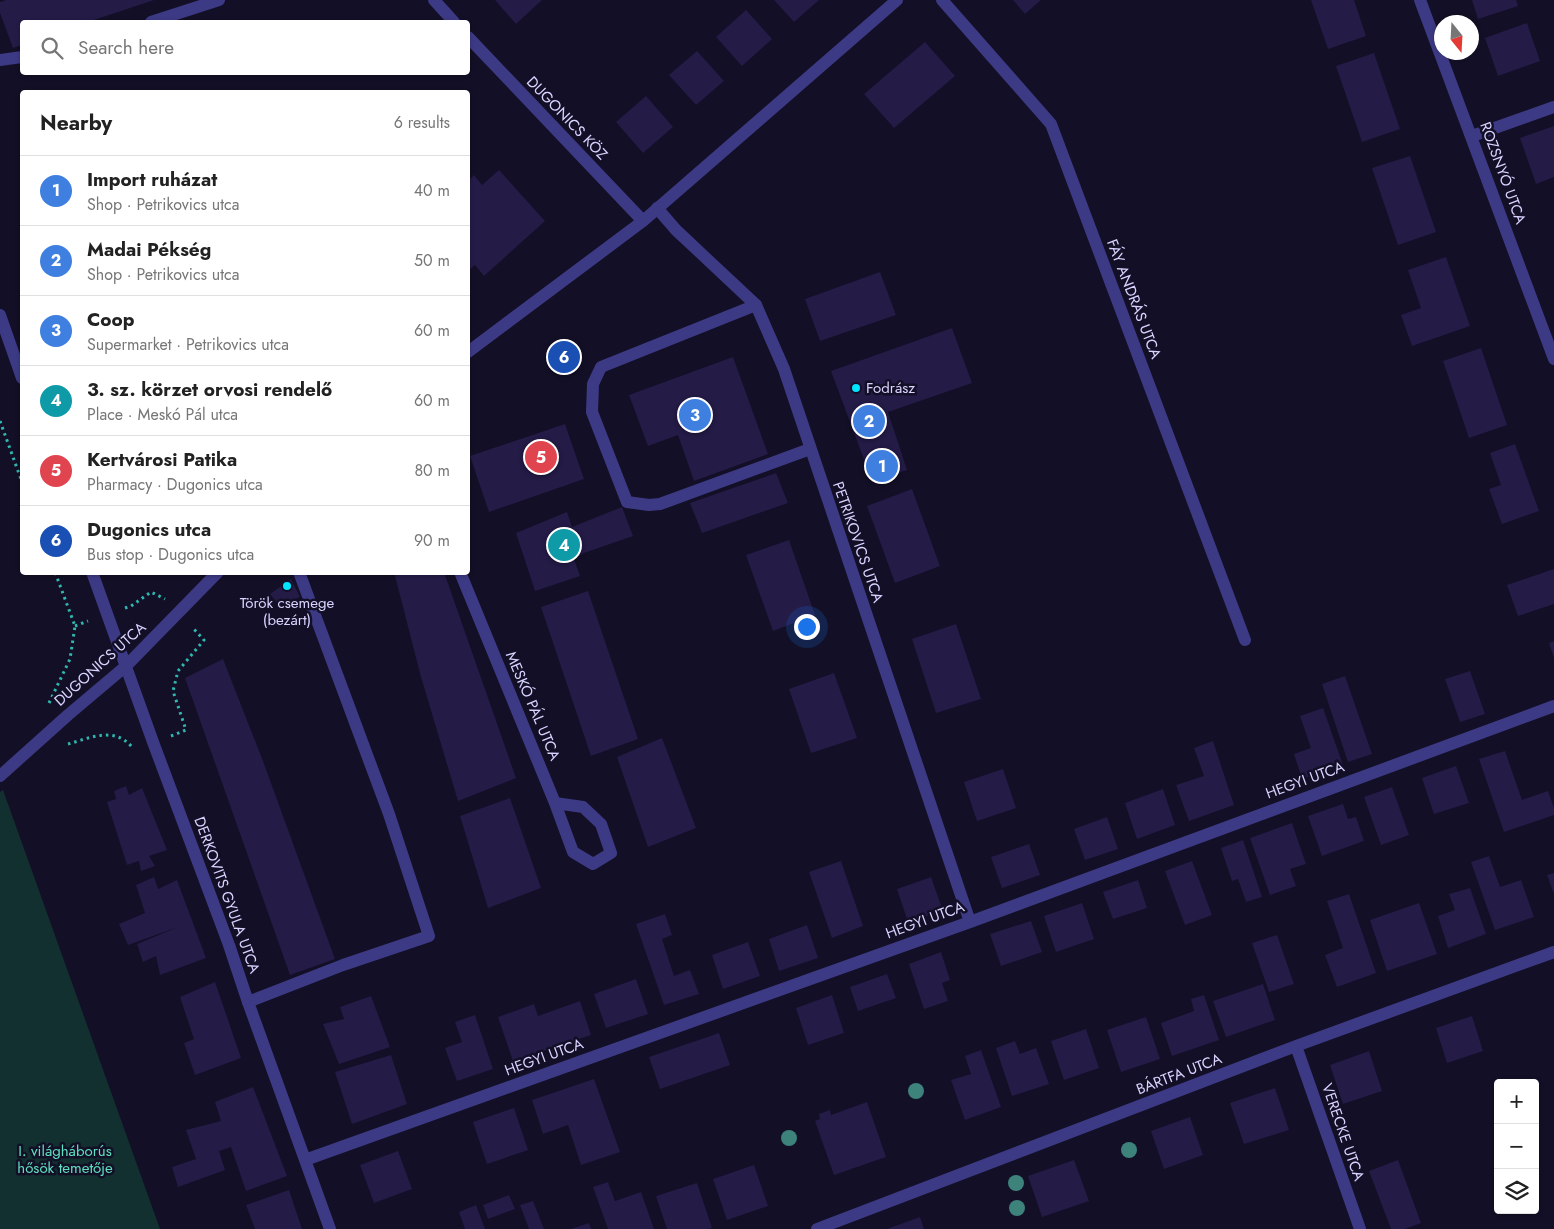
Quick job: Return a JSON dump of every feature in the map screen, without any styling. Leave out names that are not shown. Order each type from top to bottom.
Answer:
[{"type":"street","points":[[157,20],[219,0]]},
{"type":"street","points":[[434,0],[452,20]]},
{"type":"street","points":[[470,351],[643,221],[896,0]]},
{"type":"street","name":"FÁY ANDRÁS UTCA","points":[[942,0],[1051,124],[1245,640]]},
{"type":"street","name":"ROZSNYÓ UTCA","points":[[1420,0],[1554,359]]},
{"type":"street","name":"DUGONICS KÖZ","points":[[470,39],[643,221]]},
{"type":"street","points":[[0,60],[20,57]]},
{"type":"street","points":[[1472,136],[1554,107]]},
{"type":"street","name":"PETRIKOVICS UTCA","points":[[658,208],[676,230],[756,305],[784,368],[970,922]]},
{"type":"street","points":[[756,305],[601,367],[593,384],[592,412],[627,502],[660,504],[810,449]]},
{"type":"street","points":[[0,315],[20,372]]},
{"type":"street","name":"DERKOVITS GYULA UTCA","points":[[93,575],[229,944],[330,1229]]},
{"type":"street","name":"DUGONICS UTCA","points":[[0,776],[126,666],[215,575]]},
{"type":"street","points":[[248,1002],[343,965],[429,936],[389,814],[300,575]]},
{"type":"street","name":"MESKÓ PÁL UTCA","points":[[461,575],[555,803],[573,852],[593,864],[611,853],[601,824],[582,807],[555,803]]},
{"type":"street","name":"HEGYI UTCA","points":[[305,1160],[970,922],[1554,706]]},
{"type":"street","name":"BÁRTFA UTCA","points":[[817,1229],[833,1226],[1296,1046],[1554,952]]},
{"type":"street","name":"VERECKE UTCA","points":[[1296,1046],[1360,1229]]},
{"type":"path","points":[[0,421],[20,476]]},
{"type":"path","points":[[57,575],[75,626],[70,660]]},
{"type":"path","points":[[60,746],[106,734],[126,740],[132,747]]},
{"type":"green space","name":"I. világháborús hősök temetője","points":[[3,790],[160,1229],[0,1229],[0,792]]},
{"type":"building","points":[[6,0],[154,0],[94,20],[20,20],[20,46],[13,48],[0,13],[0,2]]},
{"type":"building","points":[[495,0],[542,0],[516,24]]},
{"type":"building","points":[[774,0],[819,0],[794,22]]},
{"type":"building","points":[[1013,0],[1041,0],[1025,14]]},
{"type":"building","points":[[1311,0],[1354,0],[1366,36],[1328,49]]},
{"type":"building","points":[[1472,0],[1516,0],[1518,6],[1479,19],[1479,15],[1477,15]]},
{"type":"building","points":[[746,10],[772,39],[742,66],[716,37]]},
{"type":"building","points":[[1527,23],[1540,61],[1498,76],[1485,38]]},
{"type":"building","points":[[925,42],[955,76],[894,128],[864,94]]},
{"type":"building","points":[[697,51],[724,81],[696,105],[669,75]]},
{"type":"building","points":[[1374,53],[1400,129],[1362,142],[1336,66]]},
{"type":"building","points":[[646,96],[673,127],[643,153],[616,122]]},
{"type":"building","points":[[1554,126],[1554,177],[1536,184],[1520,138]]},
{"type":"building","points":[[1410,156],[1436,232],[1398,245],[1372,168]]},
{"type":"building","points":[[499,170],[545,221],[484,276],[475,265],[470,269],[470,179],[474,175],[482,185]]},
{"type":"building","points":[[1446,257],[1470,326],[1412,346],[1401,315],[1421,308],[1408,270]]},
{"type":"building","points":[[880,272],[896,315],[820,341],[805,299]]},
{"type":"building","points":[[952,328],[972,383],[888,412],[907,470],[872,481],[831,371]]},
{"type":"building","points":[[1481,348],[1507,425],[1469,438],[1443,361]]},
{"type":"building","points":[[733,357],[768,454],[694,481],[678,435],[648,446],[629,395]]},
{"type":"building","points":[[565,424],[584,479],[489,512],[470,456]]},
{"type":"building","points":[[1515,444],[1539,511],[1502,524],[1489,489],[1501,485],[1490,453]]},
{"type":"building","points":[[776,473],[788,503],[702,533],[690,503]]},
{"type":"building","points":[[912,489],[940,566],[895,583],[867,506]]},
{"type":"building","points":[[622,507],[633,536],[584,553],[574,559],[580,576],[535,591],[516,533],[567,512],[572,527]]},
{"type":"building","points":[[789,540],[815,615],[773,631],[746,555]]},
{"type":"building","points":[[1554,569],[1554,604],[1518,616],[1507,585]]},
{"type":"building","points":[[395,575],[445,575],[516,778],[458,801],[421,677]]},
{"type":"building","name":"Török csemege (bezárt)","points":[[291,579],[300,597],[279,606],[270,594]]},
{"type":"building","points":[[588,591],[638,739],[591,756],[541,607]]},
{"type":"building","points":[[956,624],[981,699],[936,713],[912,639]]},
{"type":"building","points":[[1554,641],[1554,658],[1549,643]]},
{"type":"building","points":[[223,659],[263,761],[335,959],[290,975],[185,678]]},
{"type":"building","points":[[1470,671],[1485,714],[1460,722],[1445,679]]},
{"type":"building","points":[[834,673],[857,738],[811,753],[789,689]]},
{"type":"building","points":[[1345,676],[1372,754],[1348,762],[1322,684]]},
{"type":"building","points":[[1323,708],[1343,765],[1302,779],[1294,754],[1311,748],[1300,716]]},
{"type":"building","points":[[662,738],[696,828],[648,847],[617,757]]},
{"type":"building","points":[[1213,741],[1234,805],[1189,821],[1176,785],[1204,776],[1194,748]]},
{"type":"building","points":[[1505,751],[1522,800],[1548,791],[1554,808],[1554,815],[1504,832],[1479,759]]},
{"type":"building","points":[[1456,766],[1469,803],[1434,814],[1422,778]]},
{"type":"building","points":[[1003,769],[1016,808],[977,821],[964,782]]},
{"type":"building","points":[[126,786],[129,795],[142,788],[167,850],[149,856],[155,866],[141,871],[139,861],[127,865],[107,802],[116,799],[114,791]]},
{"type":"building","points":[[1392,787],[1409,835],[1381,845],[1364,797]]},
{"type":"building","points":[[1163,789],[1175,825],[1137,839],[1125,803]]},
{"type":"building","points":[[510,798],[541,888],[488,908],[460,816]]},
{"type":"building","points":[[1343,804],[1348,819],[1356,817],[1364,841],[1322,856],[1308,816]]},
{"type":"building","points":[[1107,817],[1118,849],[1085,860],[1074,829]]},
{"type":"building","points":[[1292,823],[1306,864],[1290,869],[1296,886],[1270,895],[1250,838]]},
{"type":"building","points":[[1243,840],[1262,897],[1246,902],[1238,879],[1232,881],[1221,848]]},
{"type":"building","points":[[1029,844],[1040,875],[1002,888],[991,857]]},
{"type":"building","points":[[1489,856],[1500,887],[1521,880],[1534,917],[1495,930],[1471,862]]},
{"type":"building","points":[[841,861],[863,926],[832,938],[809,872]]},
{"type":"building","points":[[1192,861],[1212,915],[1185,925],[1165,871]]},
{"type":"building","points":[[1554,873],[1554,894],[1547,875]]},
{"type":"building","points":[[154,877],[158,889],[177,880],[206,958],[160,975],[156,956],[143,962],[137,944],[178,927],[128,945],[119,924],[145,913],[136,885]]},
{"type":"building","points":[[931,877],[943,911],[908,922],[897,889]]},
{"type":"building","points":[[1138,880],[1147,908],[1113,919],[1103,892]]},
{"type":"building","points":[[1470,888],[1486,934],[1448,948],[1438,916],[1455,910],[1449,894]]},
{"type":"building","points":[[1349,894],[1376,973],[1337,987],[1325,955],[1343,948],[1327,901]]},
{"type":"building","points":[[1082,903],[1094,939],[1056,952],[1044,916]]},
{"type":"building","points":[[1419,903],[1437,954],[1387,971],[1370,920]]},
{"type":"building","points":[[665,914],[672,935],[662,939],[674,976],[690,970],[699,994],[664,1005],[636,924]]},
{"type":"building","points":[[1031,921],[1042,952],[1001,966],[990,934]]},
{"type":"building","points":[[807,925],[818,958],[779,971],[769,939]]},
{"type":"building","points":[[1277,935],[1294,984],[1269,992],[1252,943]]},
{"type":"building","points":[[748,942],[760,976],[723,989],[712,955]]},
{"type":"building","points":[[941,952],[950,980],[942,983],[948,1001],[924,1009],[909,964]]},
{"type":"building","points":[[887,974],[896,998],[858,1011],[850,987]]},
{"type":"building","points":[[636,979],[648,1014],[606,1028],[594,994]]},
{"type":"building","points":[[215,982],[241,1058],[195,1075],[184,1043],[194,1039],[180,997]]},
{"type":"building","points":[[1263,984],[1275,1020],[1226,1037],[1213,1001]]},
{"type":"building","points":[[832,995],[844,1033],[808,1045],[796,1008]]},
{"type":"building","points":[[1204,995],[1219,1040],[1172,1056],[1161,1023],[1194,1011],[1191,999]]},
{"type":"building","points":[[371,996],[390,1047],[339,1064],[323,1024],[344,1019],[340,1007]]},
{"type":"building","points":[[580,1001],[591,1035],[513,1061],[498,1017],[534,1004],[538,1016]]},
{"type":"building","points":[[475,1015],[493,1069],[457,1081],[445,1048],[462,1042],[455,1022]]},
{"type":"building","points":[[1472,1016],[1483,1051],[1447,1063],[1436,1028]]},
{"type":"building","points":[[1146,1017],[1160,1059],[1121,1072],[1107,1030]]},
{"type":"building","points":[[1086,1029],[1099,1068],[1064,1080],[1051,1041]]},
{"type":"building","points":[[719,1033],[730,1065],[660,1089],[649,1057]]},
{"type":"building","points":[[1015,1041],[1020,1054],[1036,1048],[1049,1084],[1012,1096],[996,1048]]},
{"type":"building","points":[[981,1050],[1001,1107],[965,1120],[951,1080],[971,1074],[965,1056]]},
{"type":"building","points":[[1369,1051],[1382,1091],[1343,1104],[1330,1065]]},
{"type":"building","points":[[391,1055],[407,1104],[352,1124],[335,1072]]},
{"type":"building","points":[[594,1079],[620,1152],[581,1165],[568,1125],[543,1134],[532,1100]]},
{"type":"building","points":[[253,1087],[287,1176],[246,1191],[231,1147],[219,1151],[225,1170],[178,1187],[172,1167],[196,1159],[186,1130],[221,1121],[215,1102]]},
{"type":"building","points":[[1275,1088],[1289,1130],[1244,1144],[1230,1103]]},
{"type":"building","points":[[867,1102],[886,1157],[834,1175],[815,1121],[820,1119],[819,1114],[830,1110],[831,1115]]},
{"type":"building","points":[[514,1108],[528,1150],[487,1164],[473,1122]]},
{"type":"building","points":[[1190,1117],[1203,1155],[1164,1169],[1151,1131]]},
{"type":"building","points":[[398,1151],[412,1189],[374,1203],[360,1165]]},
{"type":"building","points":[[1074,1160],[1089,1201],[1042,1217],[1028,1176]]},
{"type":"building","points":[[1398,1160],[1421,1223],[1405,1229],[1391,1229],[1369,1171]]},
{"type":"building","points":[[754,1165],[768,1206],[727,1220],[713,1179]]},
{"type":"building","points":[[608,1182],[615,1201],[641,1192],[654,1229],[608,1229],[593,1187]]},
{"type":"building","points":[[697,1183],[712,1228],[667,1229],[656,1196]]},
{"type":"building","points":[[289,1190],[302,1229],[255,1229],[246,1205]]},
{"type":"building","points":[[509,1195],[515,1209],[488,1219],[483,1205]]},
{"type":"building","points":[[533,1201],[544,1229],[529,1229],[520,1205]]},
{"type":"building","points":[[476,1205],[485,1229],[465,1229],[459,1212]]},
{"type":"building","points":[[920,1217],[924,1229],[887,1229]]},
{"type":"building","points":[[589,1223],[591,1229],[571,1229]]},
{"type":"place","name":"Dugonics utca","points":[[564,357]]},
{"type":"place","name":"Fodrász","points":[[856,388]]},
{"type":"place","name":"Coop","points":[[695,415]]},
{"type":"place","name":"Madai Pékség","points":[[869,421]]},
{"type":"place","name":"Kertvárosi Patika","points":[[541,457]]},
{"type":"place","name":"Import ruházat","points":[[882,466]]},
{"type":"place","name":"3. sz. körzet orvosi rendelő","points":[[564,545]]},
{"type":"place","name":"Török csemege (bezárt)","points":[[287,586]]}]
